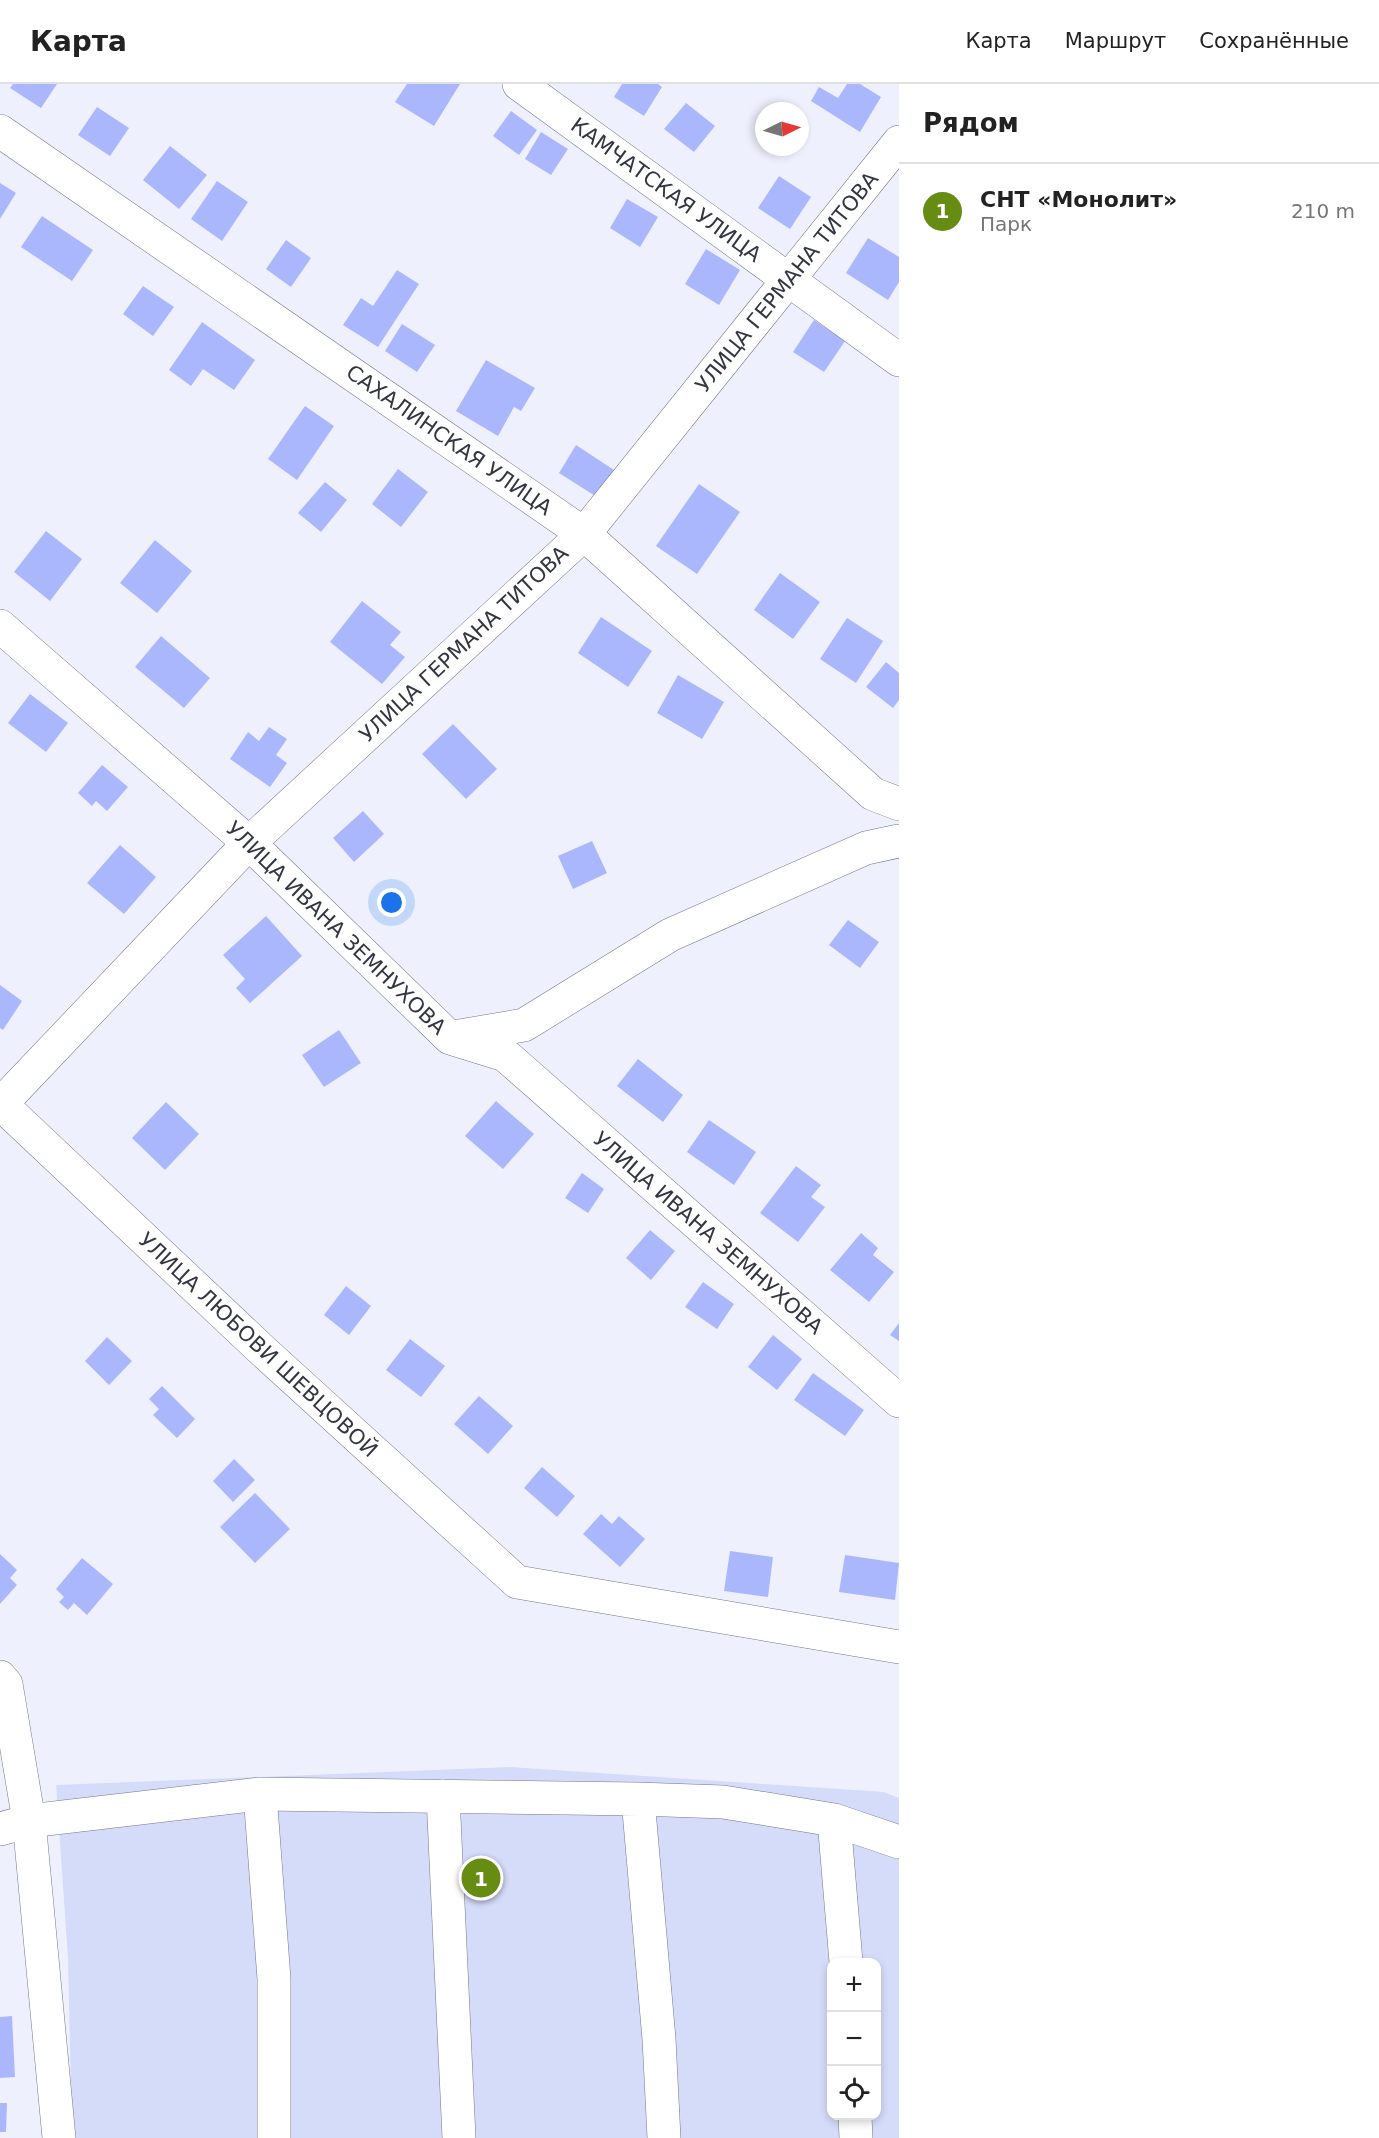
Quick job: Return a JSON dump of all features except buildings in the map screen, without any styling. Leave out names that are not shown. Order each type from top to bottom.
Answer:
[{"type":"street","name":"КАМЧАТСКАЯ УЛИЦА","points":[[519,84],[899,360]]},
{"type":"street","name":"САХАЛИНСКАЯ УЛИЦА","points":[[0,131],[584,534],[873,794],[899,804]]},
{"type":"street","name":"УЛИЦА ГЕРМАНА ТИТОВА","points":[[0,1105],[249,843],[584,534],[896,147]]},
{"type":"street","name":"УЛИЦА ИВАНА ЗЕМНУХОВА","points":[[0,626],[249,843],[450,1038],[505,1055],[899,1401]]},
{"type":"street","points":[[450,1038],[524,1025],[670,935],[866,848],[899,841]]},
{"type":"street","name":"УЛИЦА ЛЮБОВИ ШЕВЦОВОЙ","points":[[0,1105],[262,1351],[517,1582],[899,1647]]},
{"type":"street","points":[[0,1677],[6,1684],[14,1825],[59,2138]]},
{"type":"street","points":[[14,1825],[260,1794],[638,1799],[723,1802],[834,1820],[899,1842]]},
{"type":"street","points":[[260,1794],[274,1979],[274,2138]]},
{"type":"street","points":[[443,1796],[459,2138]]},
{"type":"street","points":[[638,1799],[659,2039],[664,2138]]},
{"type":"street","points":[[834,1820],[846,1958]]},
{"type":"street","points":[[855,2120],[856,2138]]},
{"type":"shaded area","points":[[510,1767],[884,1792],[899,1798],[899,2138],[72,2138],[68,1958],[56,1785]]},
{"type":"place","name":"СНТ «Монолит»","points":[[481,1878]]}]
